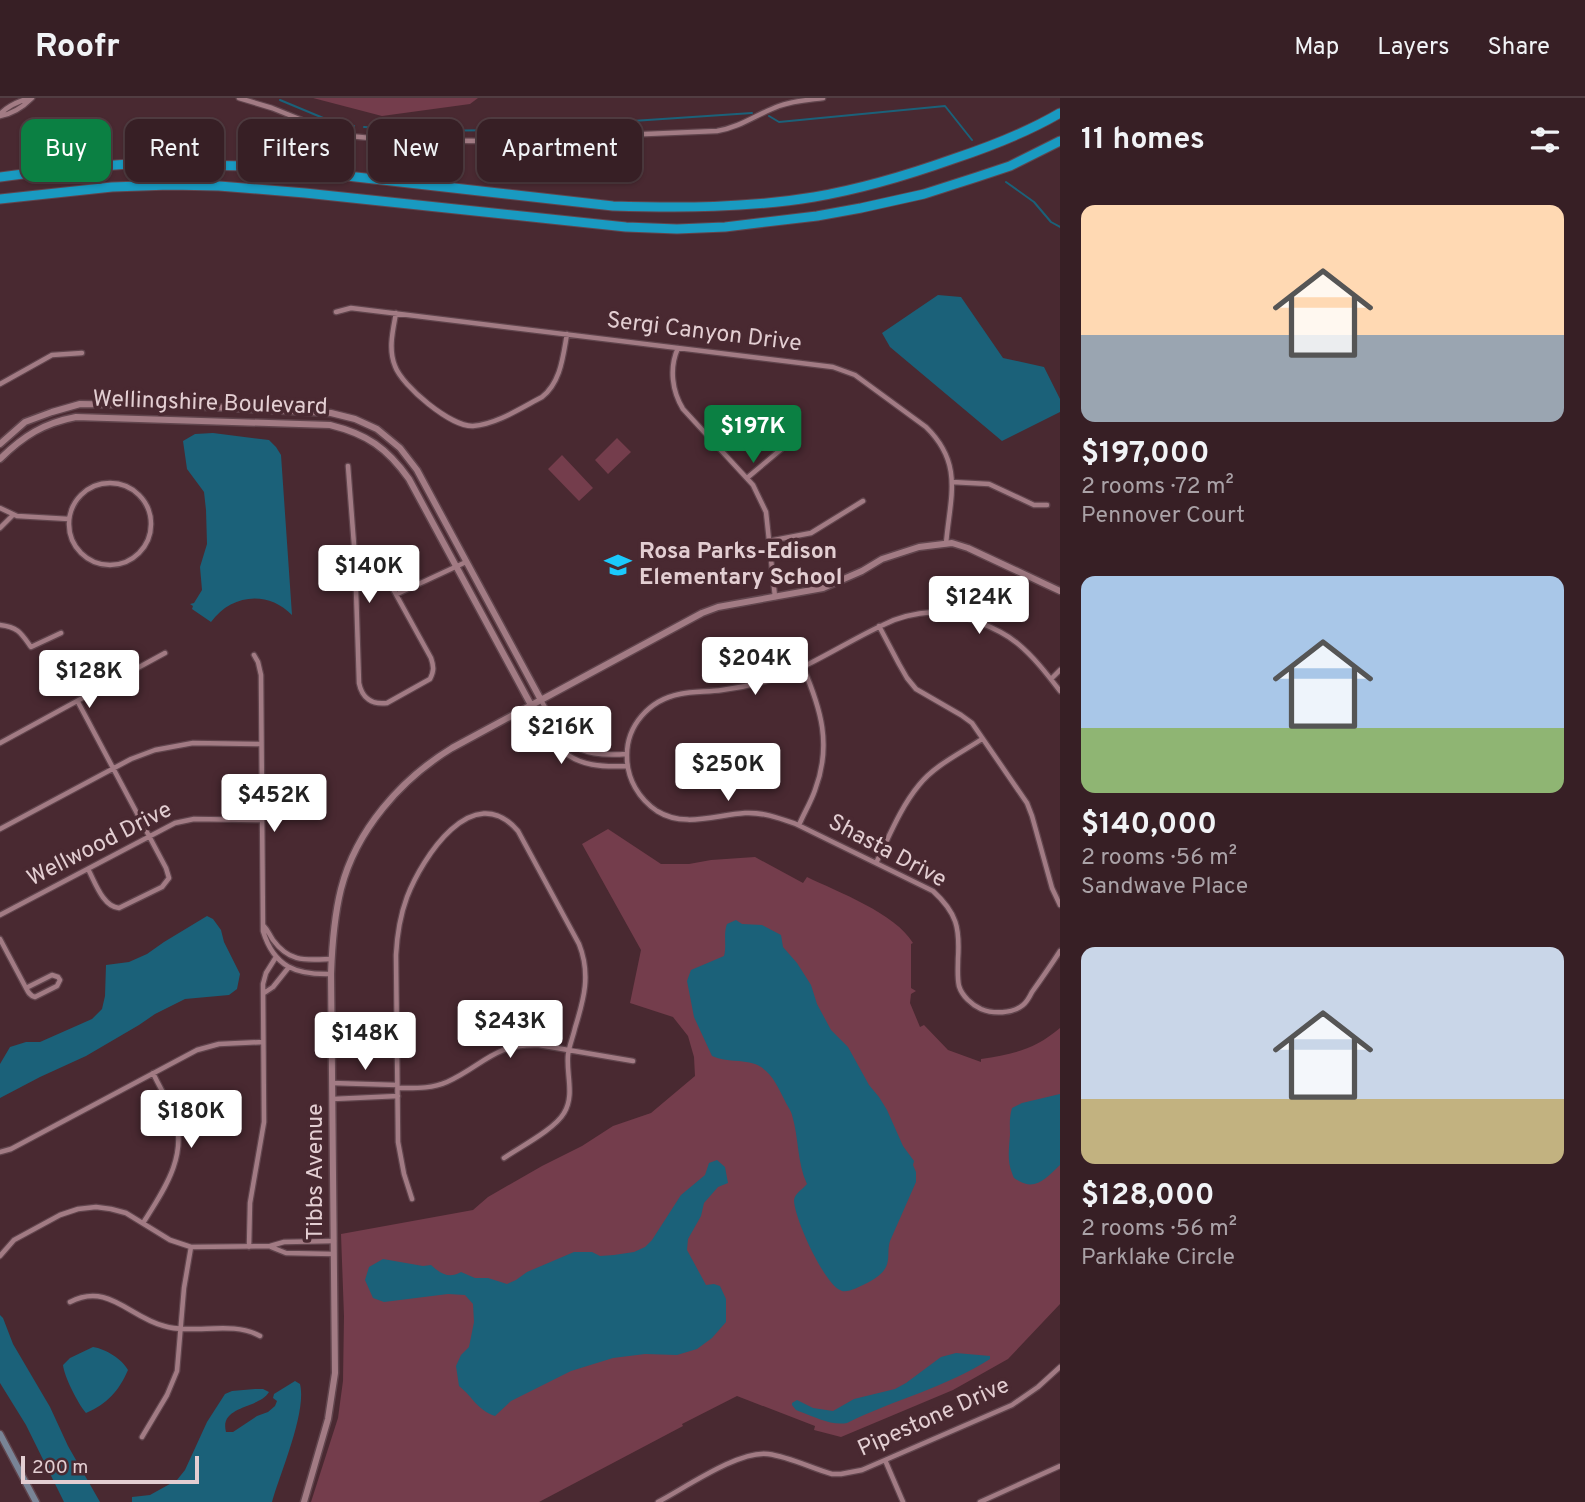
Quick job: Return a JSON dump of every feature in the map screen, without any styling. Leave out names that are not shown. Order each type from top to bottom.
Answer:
[{"type":"highway","points":[[0,177],[129,164],[248,166],[613,206],[722,207],[815,197],[899,177],[1004,140],[1060,113]]},
{"type":"highway","points":[[0,199],[111,187],[219,186],[626,227],[725,227],[817,216],[924,194],[1010,166],[1060,141]]},
{"type":"main road","points":[[0,1434],[36,1502]]},
{"type":"street","points":[[0,115],[7,115],[32,98]]},
{"type":"street","points":[[239,98],[340,135],[391,141],[481,141],[717,131],[739,125],[782,105],[823,98]]},
{"type":"street","name":"Sergi Canyon Drive","points":[[336,312],[351,308],[396,313],[833,367],[855,375],[926,427],[936,437],[948,458],[952,482],[946,544]]},
{"type":"street","points":[[396,313],[391,353],[399,375],[411,390],[452,421],[465,426],[490,423],[549,391],[561,363],[566,334]]},
{"type":"street","points":[[678,348],[673,374],[676,397],[753,485],[766,512],[775,597]]},
{"type":"street","points":[[0,384],[52,355],[82,353]]},
{"type":"street","name":"Wellingshire Boulevard","points":[[0,444],[25,422],[79,404],[331,413],[355,419],[377,429],[408,457],[417,470],[560,733],[575,746],[597,755],[627,754]]},
{"type":"street","name":"Wellingshire Boulevard","points":[[0,459],[20,439],[54,422],[76,417],[330,425],[371,440],[383,448],[409,479],[548,736],[566,754],[578,761],[598,766],[627,766]]},
{"type":"street","points":[[747,478],[785,446]]},
{"type":"street","points":[[348,466],[355,558],[359,683],[363,695],[373,702],[387,703],[425,683],[430,679],[434,668],[397,594],[378,563],[373,559],[355,558]]},
{"type":"street","points":[[952,482],[989,484],[1034,505],[1047,505]]},
{"type":"street","points":[[103,484],[112,484],[130,489],[141,498],[150,517],[150,528],[148,539],[136,556],[116,565],[104,565],[85,557],[78,549],[72,540],[69,519],[75,504],[86,491],[103,484]]},
{"type":"street","points":[[769,541],[811,533],[863,502]]},
{"type":"street","points":[[0,508],[24,517],[69,519]]},
{"type":"street","points":[[0,528],[13,515]]},
{"type":"street","name":"Tibbs Avenue","points":[[304,1502],[328,1419],[335,1357],[332,942],[341,891],[348,869],[364,836],[386,805],[406,783],[437,757],[708,610],[731,603],[824,588],[901,551],[952,543],[1060,592]]},
{"type":"street","points":[[397,594],[466,562]]},
{"type":"street","name":"Shasta Drive","points":[[1060,690],[1017,643],[995,629],[936,612],[908,616],[879,626],[803,667],[774,678],[724,690],[681,693],[664,698],[638,719],[630,734],[627,754],[627,766],[633,785],[641,797],[669,817],[696,820],[743,813],[773,816],[799,825],[933,891],[952,912],[960,937],[957,973],[960,988],[975,1006],[988,1012],[1001,1012],[1023,1005],[1060,951]]},
{"type":"street","points":[[0,625],[11,626],[20,632],[31,647],[61,633]]},
{"type":"street","points":[[879,626],[916,689],[972,723],[1027,803],[1052,888],[1060,905]]},
{"type":"street","points":[[0,743],[165,653]]},
{"type":"street","points":[[254,655],[261,675],[262,925],[266,942],[278,959],[289,967],[309,974],[331,974]]},
{"type":"street","points":[[799,825],[815,792],[822,765],[824,741],[822,718],[803,667]]},
{"type":"street","points":[[1051,680],[1060,670]]},
{"type":"street","points":[[78,702],[169,878],[162,887],[114,908],[108,904],[88,869]]},
{"type":"street","points":[[876,863],[902,808],[920,783],[944,763],[982,739]]},
{"type":"street","points":[[0,829],[148,752],[181,744],[260,744]]},
{"type":"street","points":[[412,1199],[398,1149],[397,946],[401,916],[425,861],[435,847],[461,821],[474,815],[485,814],[508,821],[518,831],[582,951],[586,968],[586,990],[569,1050],[570,1098],[563,1115],[551,1127],[504,1158]]},
{"type":"street","name":"Wellwood Drive","points":[[0,915],[175,823],[194,819],[261,820]]},
{"type":"street","points":[[262,925],[290,956],[301,960],[331,960]]},
{"type":"street","points":[[0,939],[26,988],[31,996],[35,997],[57,986],[60,981],[58,976],[52,975],[26,988]]},
{"type":"street","points":[[249,1247],[250,1203],[264,1122],[263,984],[266,975],[286,953]]},
{"type":"street","points":[[264,994],[289,967]]},
{"type":"street","points":[[0,1152],[11,1149],[193,1052],[223,1043],[263,1042]]},
{"type":"street","points":[[332,1083],[428,1087],[456,1077],[494,1053],[512,1047],[539,1045],[634,1062]]},
{"type":"street","points":[[143,1223],[170,1180],[178,1145],[178,1129],[174,1116],[153,1073]]},
{"type":"street","points":[[333,1099],[398,1096]]},
{"type":"street","points":[[0,1256],[16,1239],[57,1217],[74,1210],[96,1207],[125,1213],[173,1241],[191,1247],[249,1247],[284,1242],[334,1241]]},
{"type":"street","points":[[270,1246],[286,1253],[334,1254]]},
{"type":"street","points":[[142,1437],[166,1398],[179,1364],[184,1288],[191,1247]]},
{"type":"street","points":[[70,1302],[90,1295],[105,1297],[150,1322],[181,1329],[243,1329],[260,1336]]},
{"type":"street","name":"Pipestone Drive","points":[[661,1501],[732,1461],[750,1454],[775,1455],[841,1474],[862,1470],[1013,1405],[1060,1367]]},
{"type":"street","points":[[885,1460],[903,1502]]},
{"type":"street","points":[[980,1502],[1060,1466]]},
{"type":"shaded area","points":[[313,98],[478,98],[470,104],[382,116]]},
{"type":"shaded area","points":[[617,438],[631,452],[608,474],[595,460]]},
{"type":"shaded area","points":[[562,455],[593,488],[579,501],[548,469]]},
{"type":"shaded area","points":[[608,829],[661,864],[755,857],[803,883],[807,877],[880,913],[905,932],[913,943],[911,988],[916,991],[911,994],[910,1003],[920,1027],[924,1025],[948,1050],[981,1062],[981,1059],[1032,1046],[1060,1028],[1060,1304],[1008,1359],[953,1390],[841,1437],[814,1430],[815,1426],[737,1396],[539,1502],[311,1502],[338,1418],[343,1381],[341,1234],[473,1210],[488,1197],[613,1126],[651,1113],[695,1076],[694,1057],[688,1036],[673,1017],[630,1003],[641,950],[582,844]]},
{"type":"water","points":[[938,295],[961,297],[1003,358],[1044,367],[1060,399],[1060,412],[1002,441],[890,347],[882,333]]},
{"type":"water","points":[[213,433],[269,440],[281,455],[292,615],[282,607],[261,599],[239,601],[219,613],[211,622],[192,609],[190,604],[194,603],[202,590],[200,567],[207,544],[206,510],[204,492],[187,469],[183,441],[195,434]]},
{"type":"water","points":[[207,916],[213,919],[221,930],[240,974],[237,989],[229,995],[185,999],[86,1056],[0,1098],[0,1064],[10,1047],[26,1042],[40,1042],[92,1019],[102,1009],[106,965],[129,962],[147,954]]},
{"type":"water","points":[[736,920],[742,924],[762,925],[781,935],[783,947],[811,985],[817,1004],[831,1030],[848,1047],[869,1085],[887,1110],[903,1146],[914,1161],[916,1182],[890,1241],[886,1267],[874,1279],[852,1290],[840,1290],[826,1276],[799,1221],[794,1200],[807,1184],[801,1168],[791,1113],[777,1085],[765,1070],[755,1064],[712,1056],[694,1017],[687,981],[691,970],[724,956],[727,924]]},
{"type":"water","points":[[1060,1094],[1060,1165],[1041,1181],[1025,1184],[1014,1177],[1009,1164],[1012,1108]]},
{"type":"water","points":[[717,1160],[725,1167],[728,1183],[718,1187],[704,1203],[701,1216],[688,1239],[687,1250],[706,1285],[720,1286],[726,1299],[726,1322],[712,1338],[697,1349],[677,1355],[645,1354],[613,1358],[571,1371],[511,1401],[495,1416],[479,1407],[459,1386],[456,1366],[469,1347],[474,1322],[473,1304],[465,1295],[448,1294],[384,1302],[373,1298],[365,1280],[369,1267],[383,1259],[431,1265],[445,1274],[461,1272],[475,1278],[488,1278],[507,1284],[527,1272],[574,1252],[592,1252],[600,1256],[634,1252],[652,1240],[681,1195],[705,1175],[709,1163]]},
{"type":"water","points":[[0,1315],[13,1344],[100,1502],[64,1502],[26,1425],[0,1383]]},
{"type":"water","points":[[93,1347],[113,1355],[128,1370],[112,1396],[86,1413],[72,1390],[63,1365],[70,1358]]},
{"type":"water","points":[[956,1353],[990,1356],[990,1359],[956,1378],[847,1423],[824,1420],[796,1410],[792,1405],[797,1400],[813,1408],[833,1411],[854,1399],[895,1389],[941,1357]]},
{"type":"water","points":[[295,1381],[300,1384],[300,1410],[272,1502],[132,1502],[132,1497],[150,1495],[177,1480],[185,1470],[207,1422],[225,1394],[255,1389],[269,1392],[257,1402],[228,1417],[225,1423],[226,1432],[233,1432],[268,1412],[277,1401],[273,1398],[274,1394]]},
{"type":"waterway","points":[[280,100],[326,119]]},
{"type":"waterway","points":[[769,116],[779,122],[945,106],[972,140]]},
{"type":"waterway","points":[[642,120],[752,113]]},
{"type":"waterway","points":[[364,127],[477,130]]},
{"type":"waterway","points":[[1006,182],[1034,202],[1051,222],[1060,227]]},
{"type":"place","name":"Rosa Parks-Edison Elementary School","points":[[618,565]]}]
